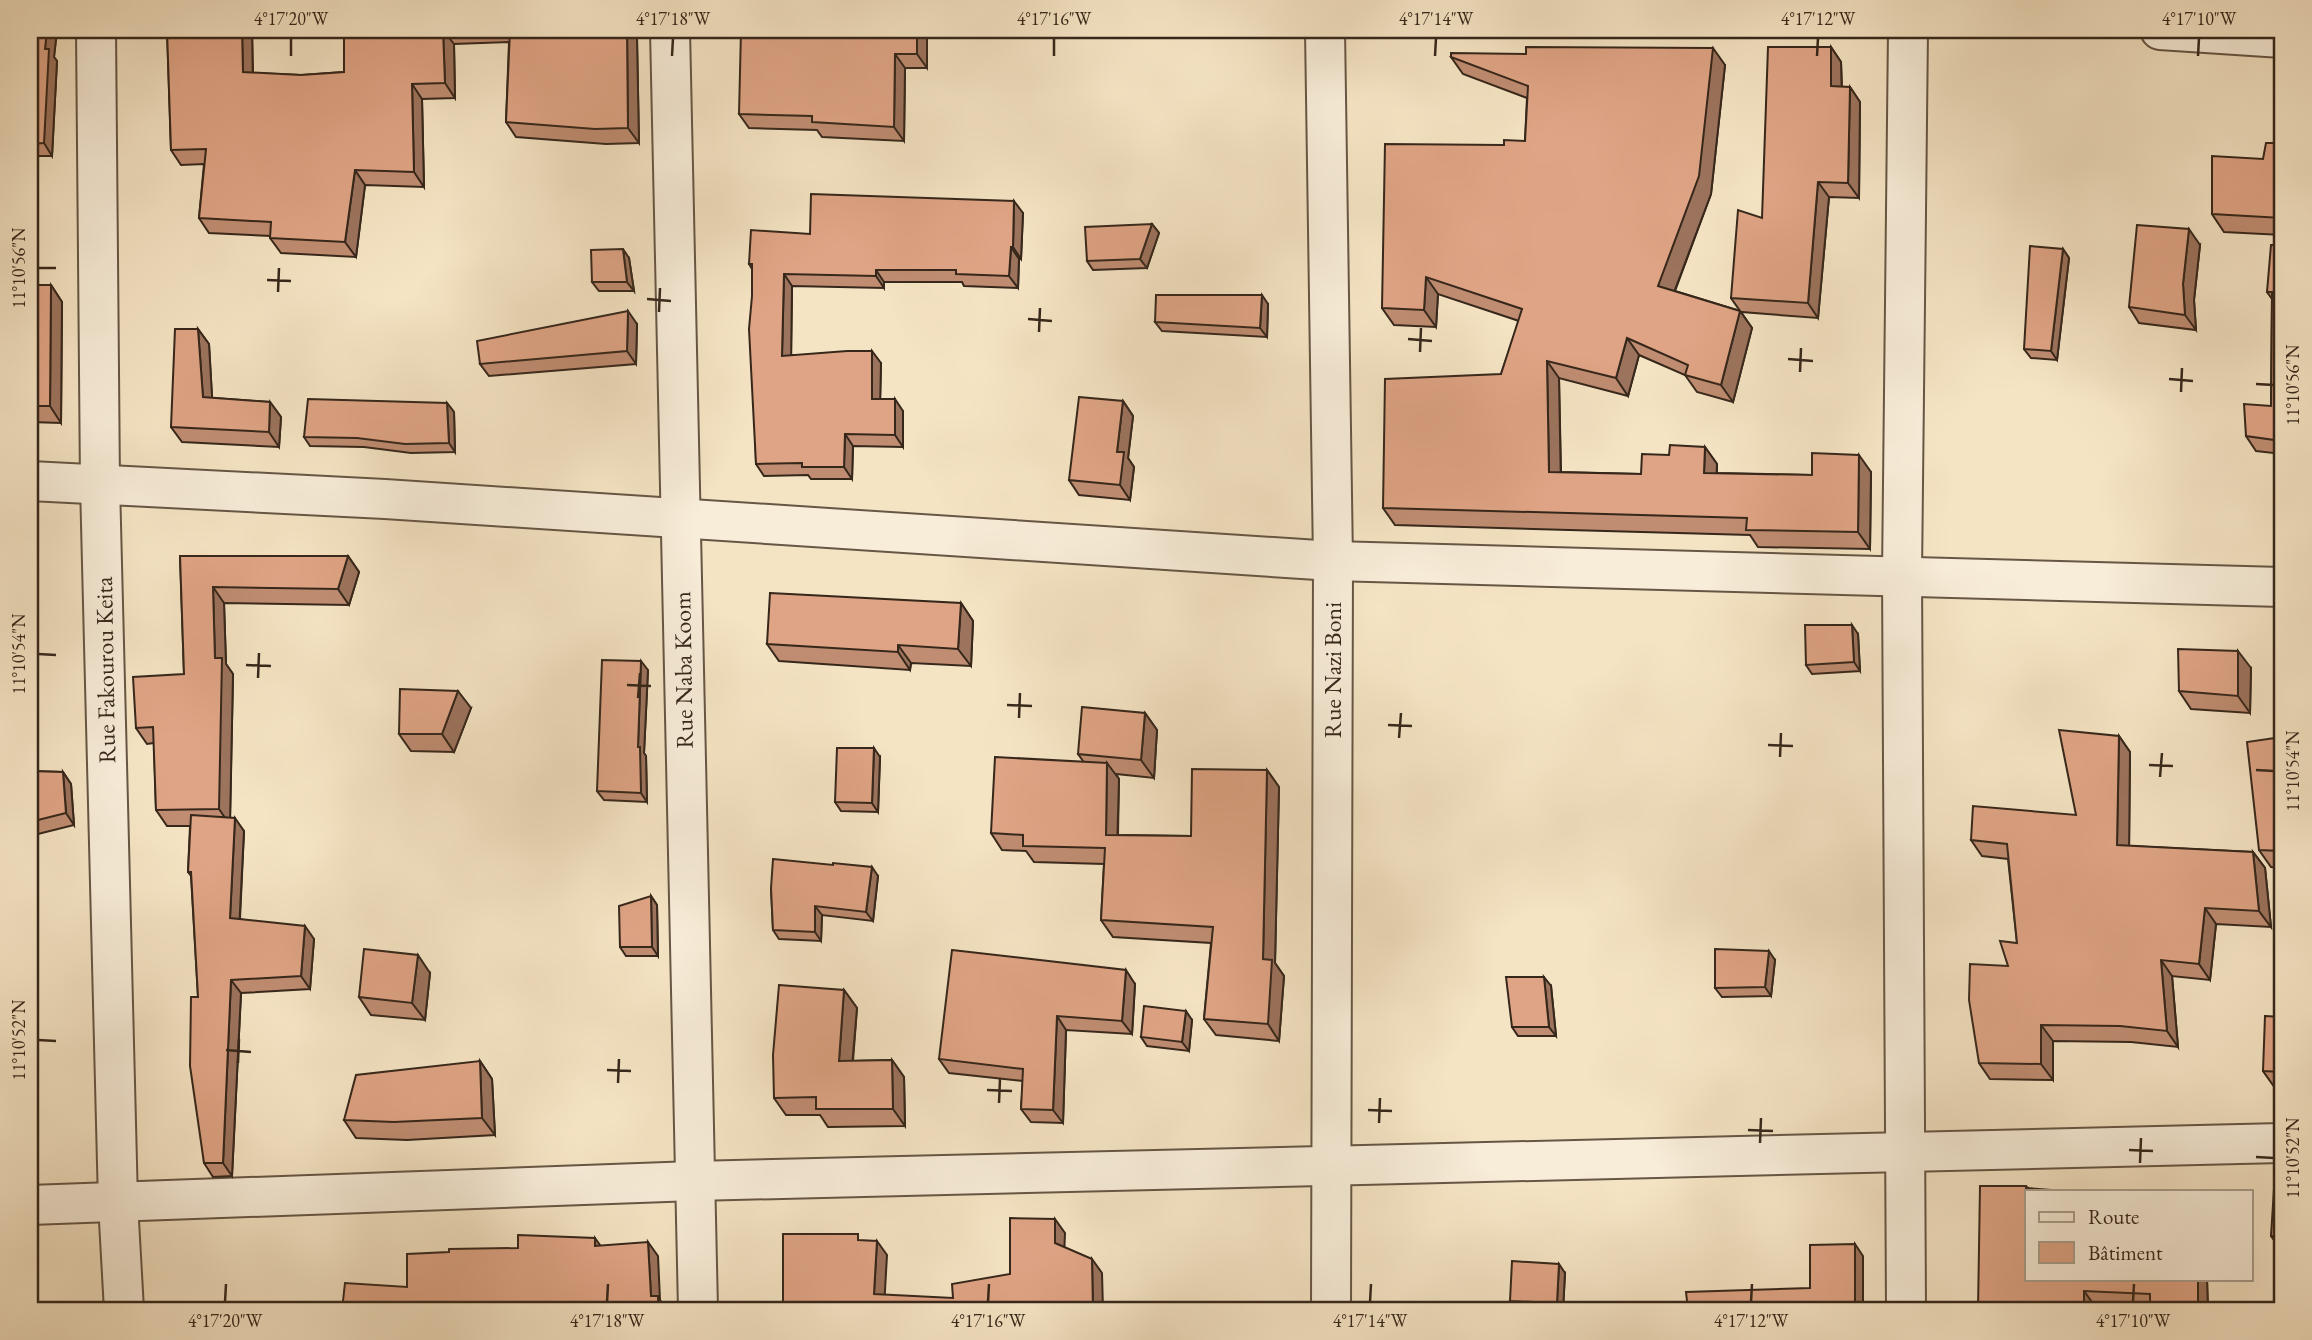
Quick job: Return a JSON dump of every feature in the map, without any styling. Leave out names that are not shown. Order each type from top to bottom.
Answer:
[{"type":"street","name":"Rue Fakourou Keita","points":[[96,30],[100,484],[118,1203],[124,1310]]},
{"type":"street","name":"Rue Naba Koom","points":[[670,30],[698,1310]]},
{"type":"street","name":"Rue Nazi Boni","points":[[1325,30],[1333,561],[1331,1310]]},
{"type":"street","points":[[1906,1310],[1902,575],[1908,30]]},
{"type":"street","points":[[2160,30],[2282,37]]},
{"type":"street","points":[[30,481],[680,518],[1333,561],[2282,587]]},
{"type":"street","points":[[30,1205],[694,1181],[2282,1143]]},
{"type":"building","points":[[30,30],[47,30],[45,49],[49,49],[44,143],[30,144]]},
{"type":"building","points":[[167,30],[242,30],[243,72],[301,75],[344,72],[344,30],[443,30],[445,83],[412,84],[414,172],[355,170],[345,242],[270,238],[271,222],[199,218],[206,149],[171,150]]},
{"type":"building","points":[[510,30],[627,30],[628,128],[595,129],[506,122]]},
{"type":"building","points":[[741,30],[917,30],[917,54],[895,54],[894,127],[812,122],[812,116],[739,114]]},
{"type":"building","points":[[1526,47],[1713,48],[1699,176],[1658,286],[1740,311],[1721,385],[1685,375],[1688,365],[1627,338],[1616,378],[1547,361],[1549,472],[1641,474],[1642,454],[1669,455],[1670,445],[1705,447],[1704,473],[1812,475],[1812,453],[1859,455],[1858,532],[1746,530],[1747,518],[1383,508],[1385,379],[1501,374],[1522,309],[1426,277],[1424,310],[1382,308],[1385,144],[1504,145],[1504,140],[1525,141],[1528,86],[1451,57],[1451,53],[1526,54]]},
{"type":"building","points":[[1768,47],[1831,47],[1831,86],[1850,87],[1848,183],[1818,182],[1808,303],[1731,298],[1738,210],[1762,218]]},
{"type":"building","points":[[2266,143],[2282,143],[2282,218],[2212,214],[2212,156],[2263,159]]},
{"type":"building","points":[[811,194],[1014,201],[1009,276],[956,274],[956,270],[876,270],[876,276],[784,274],[782,356],[872,351],[872,399],[895,399],[895,435],[845,434],[844,467],[802,467],[802,463],[756,464],[749,329],[752,296],[752,264],[749,264],[751,230],[810,234]]},
{"type":"building","points":[[1152,224],[1140,259],[1087,261],[1085,227]]},
{"type":"building","points":[[2137,225],[2189,229],[2183,284],[2185,315],[2129,307]]},
{"type":"building","points":[[2271,245],[2282,245],[2282,441],[2246,436],[2244,404],[2271,406],[2272,292],[2267,292]]},
{"type":"building","points":[[2030,246],[2063,249],[2051,351],[2024,349]]},
{"type":"building","points":[[623,249],[627,282],[592,282],[591,250]]},
{"type":"building","points":[[30,285],[51,285],[50,406],[30,406]]},
{"type":"building","points":[[1156,295],[1262,295],[1260,328],[1155,322]]},
{"type":"building","points":[[628,311],[627,351],[480,364],[477,341]]},
{"type":"building","points":[[175,329],[198,329],[203,397],[270,402],[269,432],[171,427]]},
{"type":"building","points":[[1079,397],[1123,401],[1117,452],[1124,452],[1120,485],[1069,480]]},
{"type":"building","points":[[308,399],[447,403],[449,443],[405,444],[357,438],[304,437]]},
{"type":"building","points":[[180,556],[348,556],[338,589],[213,587],[215,658],[222,658],[219,809],[156,810],[153,727],[136,728],[133,677],[184,674]]},
{"type":"building","points":[[770,593],[961,603],[958,649],[898,645],[898,652],[767,644]]},
{"type":"building","points":[[1805,625],[1852,625],[1854,662],[1806,665]]},
{"type":"building","points":[[2178,649],[2238,651],[2238,696],[2179,691]]},
{"type":"building","points":[[602,660],[641,661],[638,747],[641,793],[597,791]]},
{"type":"building","points":[[400,689],[458,691],[442,734],[399,734]]},
{"type":"building","points":[[1082,707],[1145,713],[1141,760],[1078,754]]},
{"type":"building","points":[[2059,730],[2119,736],[2117,845],[2253,852],[2259,911],[2205,908],[2199,964],[2161,960],[2167,1031],[2120,1026],[2041,1025],[2041,1064],[1979,1063],[1969,1000],[1970,964],[2008,966],[2000,941],[2017,943],[2007,844],[1971,840],[1973,806],[2076,815]]},
{"type":"building","points":[[2282,737],[2282,851],[2259,850],[2247,742]]},
{"type":"building","points":[[837,748],[874,748],[872,803],[835,802]]},
{"type":"building","points":[[995,757],[1107,763],[1106,835],[1191,836],[1192,769],[1267,770],[1263,959],[1272,960],[1268,1024],[1204,1019],[1213,927],[1101,920],[1105,848],[1023,846],[1023,835],[991,833]]},
{"type":"building","points":[[30,771],[63,772],[66,813],[30,822]]},
{"type":"building","points":[[191,815],[235,818],[230,918],[305,926],[301,976],[231,980],[223,1163],[204,1163],[190,1066],[191,997],[198,997],[191,872],[188,872]]},
{"type":"building","points":[[773,859],[872,867],[866,912],[815,906],[815,932],[773,930]]},
{"type":"building","points":[[651,896],[652,947],[620,947],[619,906]]},
{"type":"building","points":[[364,949],[418,955],[412,1003],[359,997]]},
{"type":"building","points":[[1715,949],[1769,951],[1765,987],[1715,988]]},
{"type":"building","points":[[952,950],[1126,970],[1122,1021],[1057,1016],[1053,1110],[1021,1109],[1023,1069],[939,1059]]},
{"type":"building","points":[[1506,977],[1544,977],[1549,1027],[1512,1027]]},
{"type":"building","points":[[779,985],[844,990],[839,1061],[892,1060],[893,1109],[816,1109],[816,1097],[774,1098],[773,1055]]},
{"type":"building","points":[[1144,1006],[1186,1011],[1182,1042],[1141,1037]]},
{"type":"building","points":[[2265,1016],[2282,1017],[2282,1072],[2263,1071]]},
{"type":"building","points":[[480,1061],[482,1118],[394,1122],[344,1120],[356,1075]]},
{"type":"building","points":[[1980,1186],[2026,1186],[2052,1190],[2025,1190],[2025,1280],[2198,1280],[2198,1310],[2150,1310],[2150,1294],[2084,1291],[2084,1310],[1978,1310]]},
{"type":"building","points":[[2274,1189],[2282,1189],[2282,1236],[2271,1236]]},
{"type":"building","points":[[1010,1218],[1055,1219],[1055,1243],[1092,1259],[1093,1310],[783,1310],[783,1234],[858,1234],[858,1240],[877,1241],[874,1294],[953,1298],[952,1284],[1010,1274]]},
{"type":"building","points":[[518,1235],[595,1238],[595,1246],[648,1242],[651,1296],[658,1296],[658,1310],[342,1310],[345,1283],[407,1287],[407,1254],[449,1252],[449,1249],[518,1248]]},
{"type":"building","points":[[1855,1244],[1855,1310],[1688,1310],[1686,1292],[1810,1288],[1810,1245]]},
{"type":"building","points":[[1512,1261],[1559,1264],[1557,1303],[1510,1301]]}]
